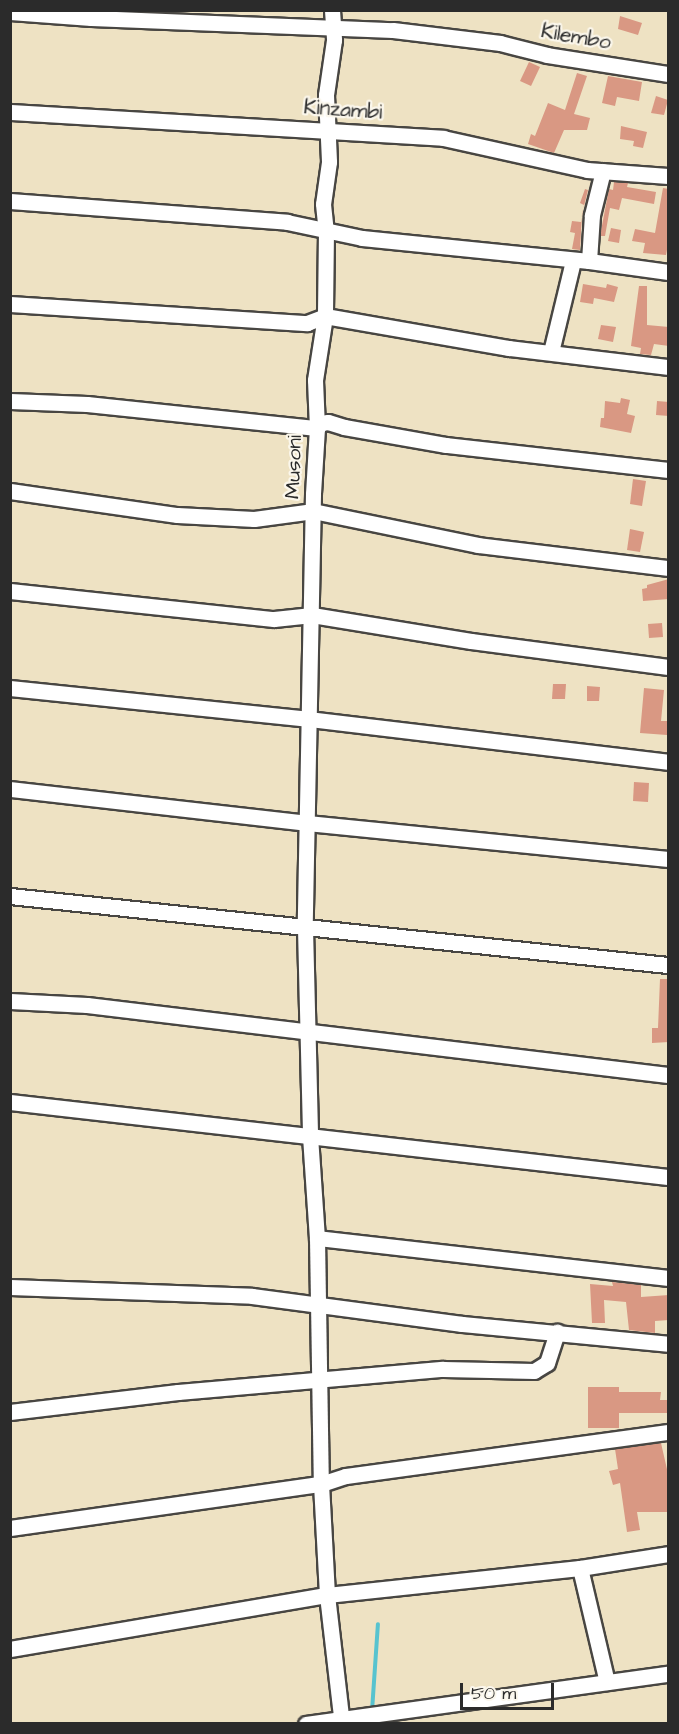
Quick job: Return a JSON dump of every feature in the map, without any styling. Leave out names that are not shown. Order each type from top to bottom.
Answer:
[{"type":"street","name":"Musoni","points":[[332,10],[334,40],[326,95],[329,162],[323,204],[326,231],[325,316],[315,380],[317,428],[313,511],[305,928],[310,1136],[317,1238],[321,1484],[327,1595],[342,1721]]},
{"type":"street","name":"Kilembo","points":[[10,12],[262,26],[332,26],[500,43],[547,55],[669,74]]},
{"type":"street","name":"Kinzambi","points":[[10,112],[443,138],[603,171],[669,176]]},
{"type":"street","points":[[589,261],[592,215],[603,171]]},
{"type":"street","points":[[10,201],[287,222],[362,238],[589,261],[669,272]]},
{"type":"street","points":[[551,352],[573,261]]},
{"type":"street","points":[[10,304],[307,323],[325,316],[509,348],[669,367]]},
{"type":"street","points":[[10,400],[99,405],[317,428],[321,423],[328,422],[344,427],[446,445],[669,470]]},
{"type":"street","points":[[10,491],[177,515],[254,519],[313,511],[478,545],[669,568]]},
{"type":"street","points":[[10,591],[274,619],[312,615],[482,642],[669,667]]},
{"type":"street","points":[[10,688],[309,719],[669,762]]},
{"type":"street","points":[[10,789],[307,823],[669,859]]},
{"type":"street","points":[[10,896],[177,911],[305,928],[669,964]]},
{"type":"street","points":[[10,1002],[87,1005],[669,1076]]},
{"type":"street","points":[[10,1102],[669,1177]]},
{"type":"street","points":[[317,1238],[669,1278]]},
{"type":"street","points":[[10,1287],[252,1296],[462,1324],[669,1344]]},
{"type":"street","points":[[10,1412],[156,1394],[443,1369],[534,1371],[547,1363],[557,1332]]},
{"type":"street","points":[[10,1528],[321,1484],[346,1476],[669,1432]]},
{"type":"street","points":[[10,1649],[327,1595],[580,1568],[669,1554]]},
{"type":"street","points":[[580,1568],[607,1682]]},
{"type":"street","points":[[306,1724],[342,1721],[669,1674]]},
{"type":"building","points":[[620,16],[642,23],[638,35],[618,29]]},
{"type":"building","points":[[529,62],[540,67],[531,86],[520,81]]},
{"type":"building","points":[[577,73],[587,76],[574,114],[590,118],[587,130],[564,130],[554,153],[528,144],[531,134],[535,136],[548,103],[565,110]]},
{"type":"building","points":[[608,76],[642,82],[639,101],[617,97],[615,106],[602,103]]},
{"type":"building","points":[[656,96],[668,100],[664,115],[651,113]]},
{"type":"building","points":[[621,126],[647,132],[643,148],[633,146],[634,141],[620,139]]},
{"type":"building","points":[[614,182],[628,183],[627,187],[656,192],[654,204],[622,198],[619,210],[610,208],[605,236],[600,236],[609,189],[613,190]]},
{"type":"building","points":[[663,188],[669,189],[669,239],[666,255],[643,253],[645,243],[632,241],[635,229],[655,233]]},
{"type":"building","points":[[585,189],[588,190],[584,205],[580,203]]},
{"type":"building","points":[[582,217],[580,250],[572,249],[575,233],[570,232],[572,221],[581,222]]},
{"type":"building","points":[[611,228],[621,230],[619,243],[608,241]]},
{"type":"building","points":[[583,284],[606,288],[607,284],[618,287],[614,302],[594,298],[593,304],[580,302]]},
{"type":"building","points":[[639,286],[647,286],[647,325],[669,327],[669,346],[654,344],[651,355],[640,354],[641,348],[631,346]]},
{"type":"building","points":[[601,325],[616,327],[613,342],[598,339]]},
{"type":"building","points":[[621,398],[630,400],[627,414],[635,416],[631,433],[600,427],[601,418],[604,418],[605,401],[620,403]]},
{"type":"building","points":[[657,401],[669,402],[669,416],[656,415]]},
{"type":"building","points":[[633,479],[646,481],[642,506],[630,504]]},
{"type":"building","points":[[630,529],[644,532],[640,552],[627,550]]},
{"type":"building","points":[[669,579],[669,599],[643,601],[642,589],[647,588],[647,585]]},
{"type":"building","points":[[662,623],[663,637],[649,638],[648,624]]},
{"type":"building","points":[[553,684],[566,684],[565,699],[552,699]]},
{"type":"building","points":[[587,686],[600,687],[599,701],[587,701]]},
{"type":"building","points":[[644,688],[664,690],[661,721],[668,721],[667,735],[640,733]]},
{"type":"building","points":[[634,782],[649,783],[648,802],[633,801]]},
{"type":"building","points":[[660,979],[669,979],[669,1042],[652,1043],[652,1028],[658,1028]]},
{"type":"building","points":[[612,1282],[641,1285],[641,1297],[669,1295],[669,1320],[655,1321],[655,1333],[629,1330],[626,1302],[604,1300],[605,1323],[592,1323],[590,1284],[613,1286]]},
{"type":"building","points":[[588,1387],[619,1387],[619,1392],[661,1392],[660,1400],[669,1400],[669,1413],[619,1413],[619,1428],[588,1428]]},
{"type":"building","points":[[661,1443],[669,1478],[669,1512],[637,1512],[640,1530],[627,1532],[620,1483],[613,1485],[609,1471],[618,1469],[615,1449]]},
{"type":"waterway","points":[[372,1711],[378,1624]]}]
